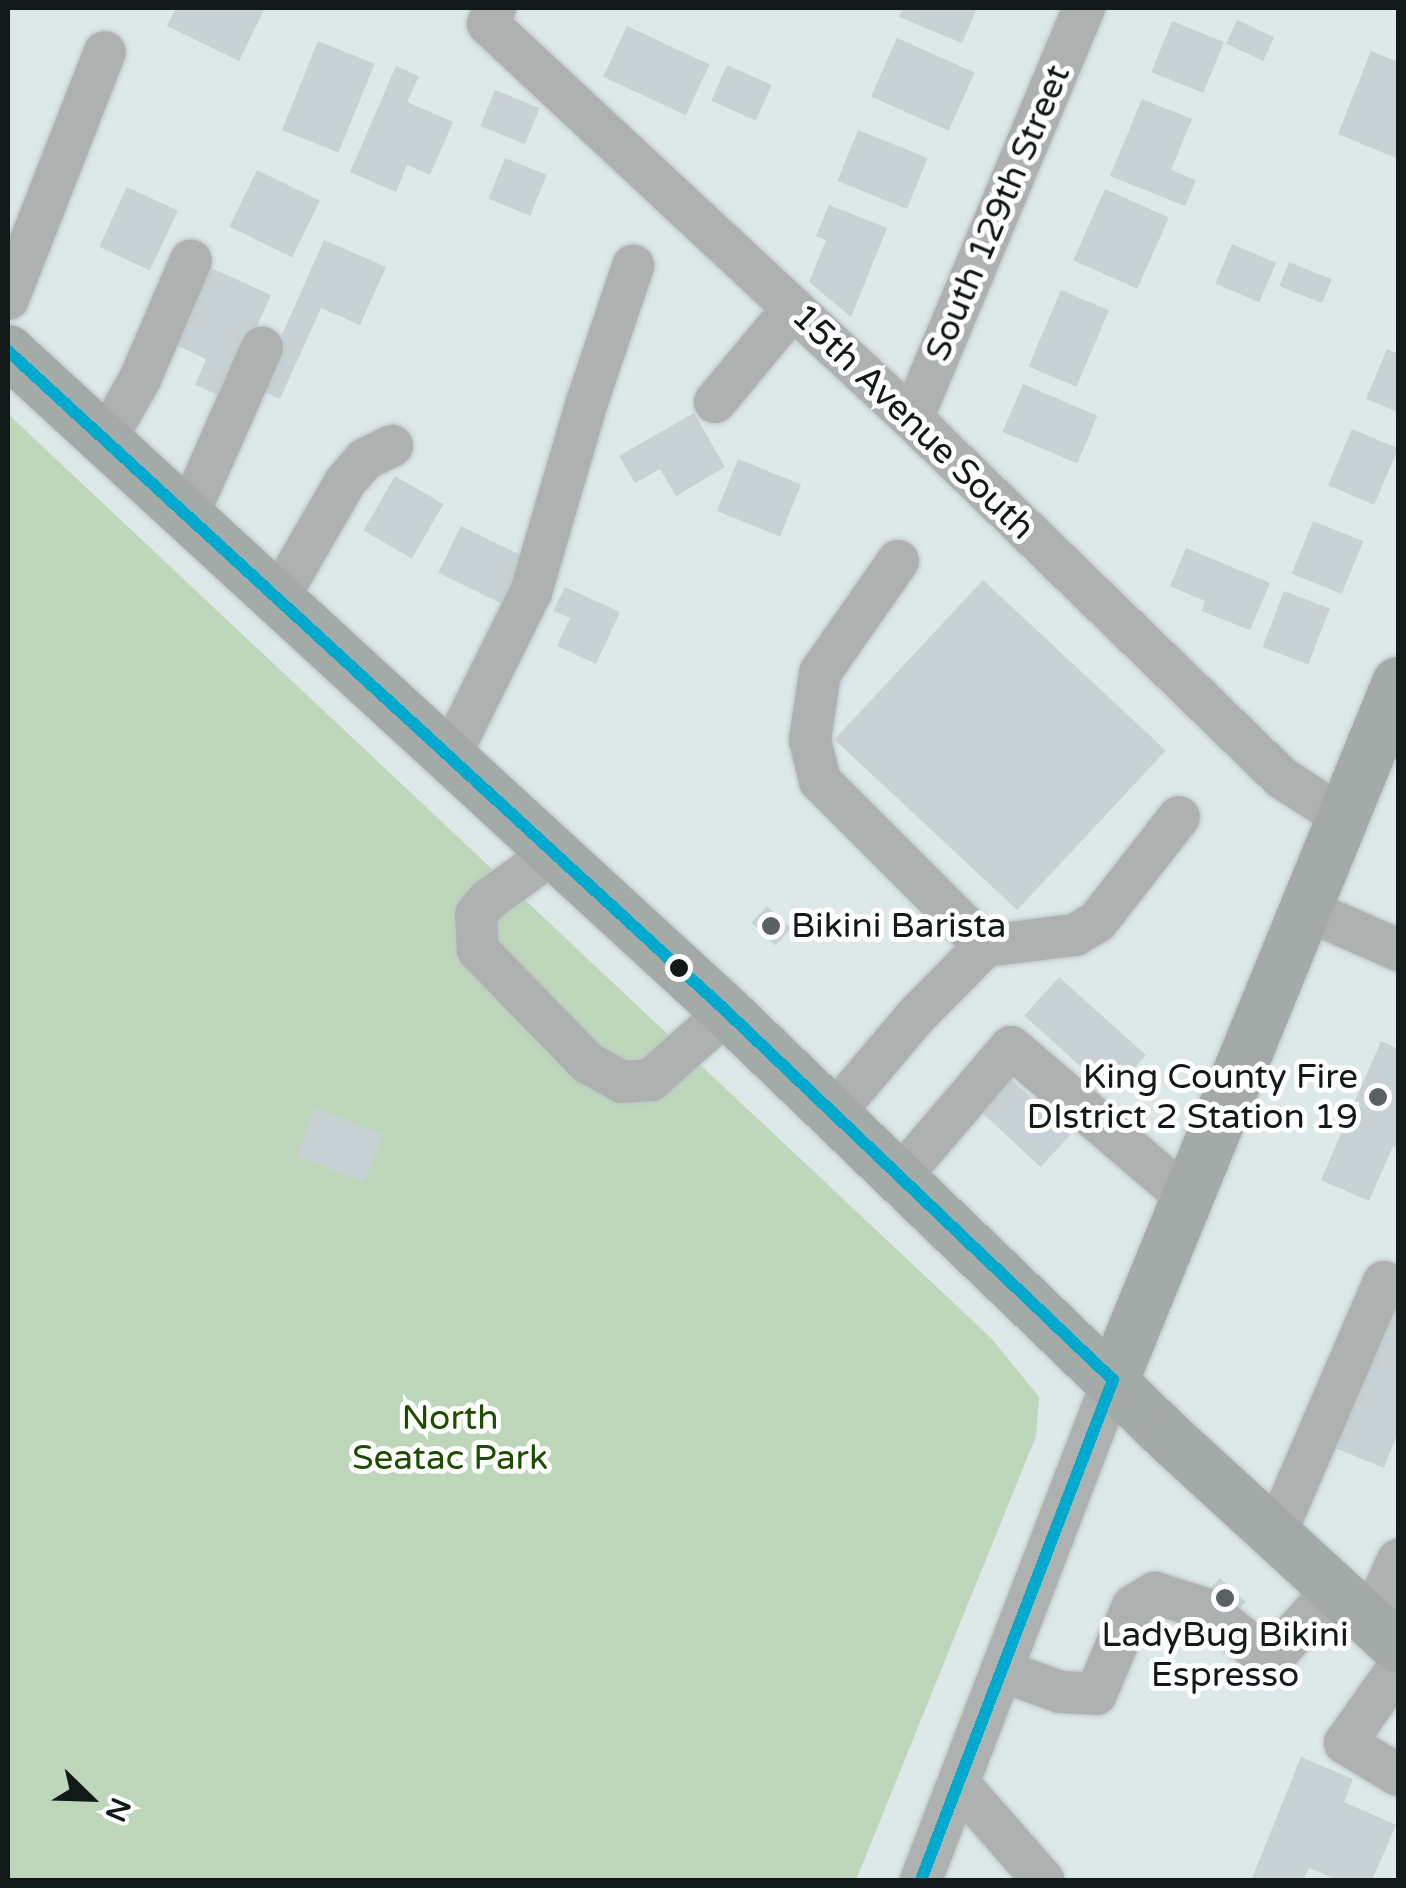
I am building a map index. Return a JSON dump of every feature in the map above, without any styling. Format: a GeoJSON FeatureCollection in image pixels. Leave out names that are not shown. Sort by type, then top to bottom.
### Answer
{"type":"FeatureCollection","features":[{"type":"Feature","properties":{"kind":"main road"},"geometry":{"type":"LineString","coordinates":[[8,351],[726,1012],[1368,1619]]}},
{"type":"Feature","properties":{"kind":"main road"},"geometry":{"type":"LineString","coordinates":[[1114,1380],[1398,683]]}},
{"type":"Feature","properties":{"kind":"street","name":"South 129th Street"},"geometry":{"type":"LineString","coordinates":[[912,419],[1084,8]]}},
{"type":"Feature","properties":{"kind":"street","name":"15th Avenue South"},"geometry":{"type":"LineString","coordinates":[[491,16],[1282,778],[1341,816]]}},
{"type":"Feature","properties":{"kind":"street"},"geometry":{"type":"LineString","coordinates":[[8,298],[105,52]]}},
{"type":"Feature","properties":{"kind":"street"},"geometry":{"type":"LineString","coordinates":[[105,442],[140,378],[191,260]]}},
{"type":"Feature","properties":{"kind":"street"},"geometry":{"type":"LineString","coordinates":[[449,757],[531,592],[633,266]]}},
{"type":"Feature","properties":{"kind":"street"},"geometry":{"type":"LineString","coordinates":[[715,402],[793,308]]}},
{"type":"Feature","properties":{"kind":"street"},"geometry":{"type":"LineString","coordinates":[[187,517],[262,348]]}},
{"type":"Feature","properties":{"kind":"street"},"geometry":{"type":"LineString","coordinates":[[277,600],[345,482],[365,459],[392,446]]}},
{"type":"Feature","properties":{"kind":"street"},"geometry":{"type":"LineString","coordinates":[[898,562],[820,672],[810,740],[820,781],[986,946]]}},
{"type":"Feature","properties":{"kind":"street"},"geometry":{"type":"LineString","coordinates":[[834,1113],[916,1016],[986,946],[1075,934],[1097,922],[1179,817]]}},
{"type":"Feature","properties":{"kind":"street"},"geometry":{"type":"LineString","coordinates":[[553,853],[488,900],[476,916],[478,950],[588,1063],[622,1082],[651,1080],[726,1012]]}},
{"type":"Feature","properties":{"kind":"street"},"geometry":{"type":"LineString","coordinates":[[1307,910],[1398,950]]}},
{"type":"Feature","properties":{"kind":"street"},"geometry":{"type":"LineString","coordinates":[[900,1176],[1011,1046],[1186,1197]]}},
{"type":"Feature","properties":{"kind":"street"},"geometry":{"type":"LineString","coordinates":[[1276,1535],[1384,1282],[1398,1288]]}},
{"type":"Feature","properties":{"kind":"street"},"geometry":{"type":"LineString","coordinates":[[921,1880],[1114,1380]]}},
{"type":"Feature","properties":{"kind":"street"},"geometry":{"type":"LineString","coordinates":[[1002,1671],[1060,1692],[1096,1694],[1133,1606],[1155,1593],[1208,1610],[1270,1661],[1368,1619],[1398,1560]]}},
{"type":"Feature","properties":{"kind":"street"},"geometry":{"type":"LineString","coordinates":[[1398,1668],[1345,1743],[1398,1775]]}},
{"type":"Feature","properties":{"kind":"street"},"geometry":{"type":"LineString","coordinates":[[958,1784],[1044,1880]]}},
{"type":"Feature","properties":{"kind":"green space","name":"North Seatac Park"},"geometry":{"type":"Polygon","coordinates":[[[8,414],[992,1339],[1039,1397],[1036,1436],[856,1880],[8,1880],[8,414]]]}},
{"type":"Feature","properties":{"kind":"building"},"geometry":{"type":"Polygon","coordinates":[[[176,8],[264,10],[239,61],[167,26],[176,8]]]}},
{"type":"Feature","properties":{"kind":"building"},"geometry":{"type":"Polygon","coordinates":[[[903,8],[977,8],[962,43],[899,17],[903,8]]]}},
{"type":"Feature","properties":{"kind":"building"},"geometry":{"type":"Polygon","coordinates":[[[1237,20],[1274,37],[1263,61],[1226,44],[1237,20]]]}},
{"type":"Feature","properties":{"kind":"building"},"geometry":{"type":"Polygon","coordinates":[[[1172,21],[1224,42],[1203,93],[1151,72],[1172,21]]]}},
{"type":"Feature","properties":{"kind":"building"},"geometry":{"type":"Polygon","coordinates":[[[627,26],[709,64],[686,115],[603,77],[627,26]]]}},
{"type":"Feature","properties":{"kind":"building"},"geometry":{"type":"Polygon","coordinates":[[[897,38],[975,73],[949,131],[871,96],[897,38]]]}},
{"type":"Feature","properties":{"kind":"building"},"geometry":{"type":"Polygon","coordinates":[[[318,41],[375,64],[339,153],[282,130],[318,41]]]}},
{"type":"Feature","properties":{"kind":"building"},"geometry":{"type":"Polygon","coordinates":[[[1371,51],[1398,62],[1398,159],[1338,134],[1371,51]]]}},
{"type":"Feature","properties":{"kind":"building"},"geometry":{"type":"Polygon","coordinates":[[[727,65],[772,85],[756,121],[711,101],[727,65]]]}},
{"type":"Feature","properties":{"kind":"building"},"geometry":{"type":"Polygon","coordinates":[[[396,66],[419,76],[407,102],[453,122],[430,175],[407,165],[396,192],[350,172],[396,66]]]}},
{"type":"Feature","properties":{"kind":"building"},"geometry":{"type":"Polygon","coordinates":[[[495,90],[540,108],[525,144],[480,126],[495,90]]]}},
{"type":"Feature","properties":{"kind":"building"},"geometry":{"type":"Polygon","coordinates":[[[1142,99],[1192,119],[1171,170],[1196,180],[1185,206],[1110,176],[1142,99]]]}},
{"type":"Feature","properties":{"kind":"building"},"geometry":{"type":"Polygon","coordinates":[[[858,130],[928,158],[907,209],[837,181],[858,130]]]}},
{"type":"Feature","properties":{"kind":"building"},"geometry":{"type":"Polygon","coordinates":[[[505,158],[547,175],[530,216],[489,199],[505,158]]]}},
{"type":"Feature","properties":{"kind":"building"},"geometry":{"type":"Polygon","coordinates":[[[257,170],[320,201],[292,257],[229,227],[257,170]]]}},
{"type":"Feature","properties":{"kind":"building"},"geometry":{"type":"Polygon","coordinates":[[[127,187],[178,211],[150,270],[99,247],[127,187]]]}},
{"type":"Feature","properties":{"kind":"building"},"geometry":{"type":"Polygon","coordinates":[[[1105,189],[1169,217],[1137,289],[1073,260],[1105,189]]]}},
{"type":"Feature","properties":{"kind":"building"},"geometry":{"type":"Polygon","coordinates":[[[829,205],[887,228],[851,317],[809,282],[826,240],[816,236],[829,205]]]}},
{"type":"Feature","properties":{"kind":"building"},"geometry":{"type":"Polygon","coordinates":[[[324,240],[386,267],[360,325],[321,308],[280,399],[258,389],[324,240]]]}},
{"type":"Feature","properties":{"kind":"building"},"geometry":{"type":"Polygon","coordinates":[[[1232,244],[1276,263],[1259,302],[1215,284],[1232,244]]]}},
{"type":"Feature","properties":{"kind":"building"},"geometry":{"type":"Polygon","coordinates":[[[1289,262],[1332,279],[1322,303],[1279,286],[1289,262]]]}},
{"type":"Feature","properties":{"kind":"building"},"geometry":{"type":"Polygon","coordinates":[[[209,267],[271,295],[225,398],[195,385],[206,359],[176,345],[209,267]]]}},
{"type":"Feature","properties":{"kind":"building"},"geometry":{"type":"Polygon","coordinates":[[[1061,290],[1109,310],[1076,387],[1029,366],[1061,290]]]}},
{"type":"Feature","properties":{"kind":"building"},"geometry":{"type":"Polygon","coordinates":[[[1387,349],[1398,354],[1398,412],[1366,399],[1387,349]]]}},
{"type":"Feature","properties":{"kind":"building"},"geometry":{"type":"Polygon","coordinates":[[[1023,384],[1098,416],[1077,464],[1003,432],[1023,384]]]}},
{"type":"Feature","properties":{"kind":"building"},"geometry":{"type":"Polygon","coordinates":[[[694,413],[725,467],[676,496],[660,469],[635,483],[619,456],[694,413]]]}},
{"type":"Feature","properties":{"kind":"building"},"geometry":{"type":"Polygon","coordinates":[[[1352,429],[1398,449],[1374,505],[1328,485],[1352,429]]]}},
{"type":"Feature","properties":{"kind":"building"},"geometry":{"type":"Polygon","coordinates":[[[738,459],[801,484],[780,536],[717,511],[738,459]]]}},
{"type":"Feature","properties":{"kind":"building"},"geometry":{"type":"Polygon","coordinates":[[[395,476],[443,504],[412,559],[364,531],[395,476]]]}},
{"type":"Feature","properties":{"kind":"building"},"geometry":{"type":"Polygon","coordinates":[[[1313,521],[1363,541],[1342,594],[1292,574],[1313,521]]]}},
{"type":"Feature","properties":{"kind":"building"},"geometry":{"type":"Polygon","coordinates":[[[461,526],[526,558],[503,604],[438,573],[461,526]]]}},
{"type":"Feature","properties":{"kind":"building"},"geometry":{"type":"Polygon","coordinates":[[[1186,548],[1270,583],[1250,630],[1201,611],[1205,601],[1170,586],[1186,548]]]}},
{"type":"Feature","properties":{"kind":"building"},"geometry":{"type":"Polygon","coordinates":[[[983,580],[1166,750],[1017,910],[834,739],[983,580]]]}},
{"type":"Feature","properties":{"kind":"building"},"geometry":{"type":"Polygon","coordinates":[[[565,587],[620,612],[596,664],[557,646],[570,618],[553,611],[565,587]]]}},
{"type":"Feature","properties":{"kind":"building"},"geometry":{"type":"Polygon","coordinates":[[[1284,591],[1330,609],[1308,665],[1262,647],[1284,591]]]}},
{"type":"Feature","properties":{"kind":"building","name":"Bikini Barista"},"geometry":{"type":"Polygon","coordinates":[[[767,906],[791,929],[775,945],[751,923],[767,906]]]}},
{"type":"Feature","properties":{"kind":"building"},"geometry":{"type":"Polygon","coordinates":[[[1059,977],[1146,1055],[1111,1094],[1024,1016],[1059,977]]]}},
{"type":"Feature","properties":{"kind":"building","name":"King County Fire DIstrict 2 Station 19"},"geometry":{"type":"Polygon","coordinates":[[[1381,1041],[1398,1049],[1398,1148],[1393,1146],[1369,1201],[1321,1180],[1381,1041]]]}},
{"type":"Feature","properties":{"kind":"building"},"geometry":{"type":"Polygon","coordinates":[[[1001,1070],[1070,1135],[1040,1167],[971,1102],[1001,1070]]]}},
{"type":"Feature","properties":{"kind":"building"},"geometry":{"type":"Polygon","coordinates":[[[315,1108],[383,1134],[365,1183],[296,1157],[315,1108]]]}},
{"type":"Feature","properties":{"kind":"building"},"geometry":{"type":"Polygon","coordinates":[[[1386,1305],[1398,1310],[1398,1432],[1384,1468],[1328,1445],[1386,1305]]]}},
{"type":"Feature","properties":{"kind":"building","name":"LadyBug Bikini Espresso"},"geometry":{"type":"Polygon","coordinates":[[[1220,1578],[1246,1602],[1230,1619],[1204,1595],[1220,1578]]]}},
{"type":"Feature","properties":{"kind":"building"},"geometry":{"type":"Polygon","coordinates":[[[1301,1757],[1353,1779],[1344,1802],[1396,1825],[1372,1880],[1338,1880],[1309,1868],[1303,1880],[1252,1878],[1301,1757]]]}},
{"type":"Feature","properties":{"kind":"transit line"},"geometry":{"type":"LineString","coordinates":[[8,351],[727,1012],[1113,1380]]}},
{"type":"Feature","properties":{"kind":"transit line"},"geometry":{"type":"LineString","coordinates":[[921,1880],[1113,1380]]}},
{"type":"Feature","properties":{"kind":"place","name":"Bikini Barista"},"geometry":{"type":"Point","coordinates":[771,926]}},
{"type":"Feature","properties":{"kind":"place","name":"King County Fire DIstrict 2 Station 19"},"geometry":{"type":"Point","coordinates":[1378,1097]}},
{"type":"Feature","properties":{"kind":"place","name":"LadyBug Bikini Espresso"},"geometry":{"type":"Point","coordinates":[1225,1598]}}]}
